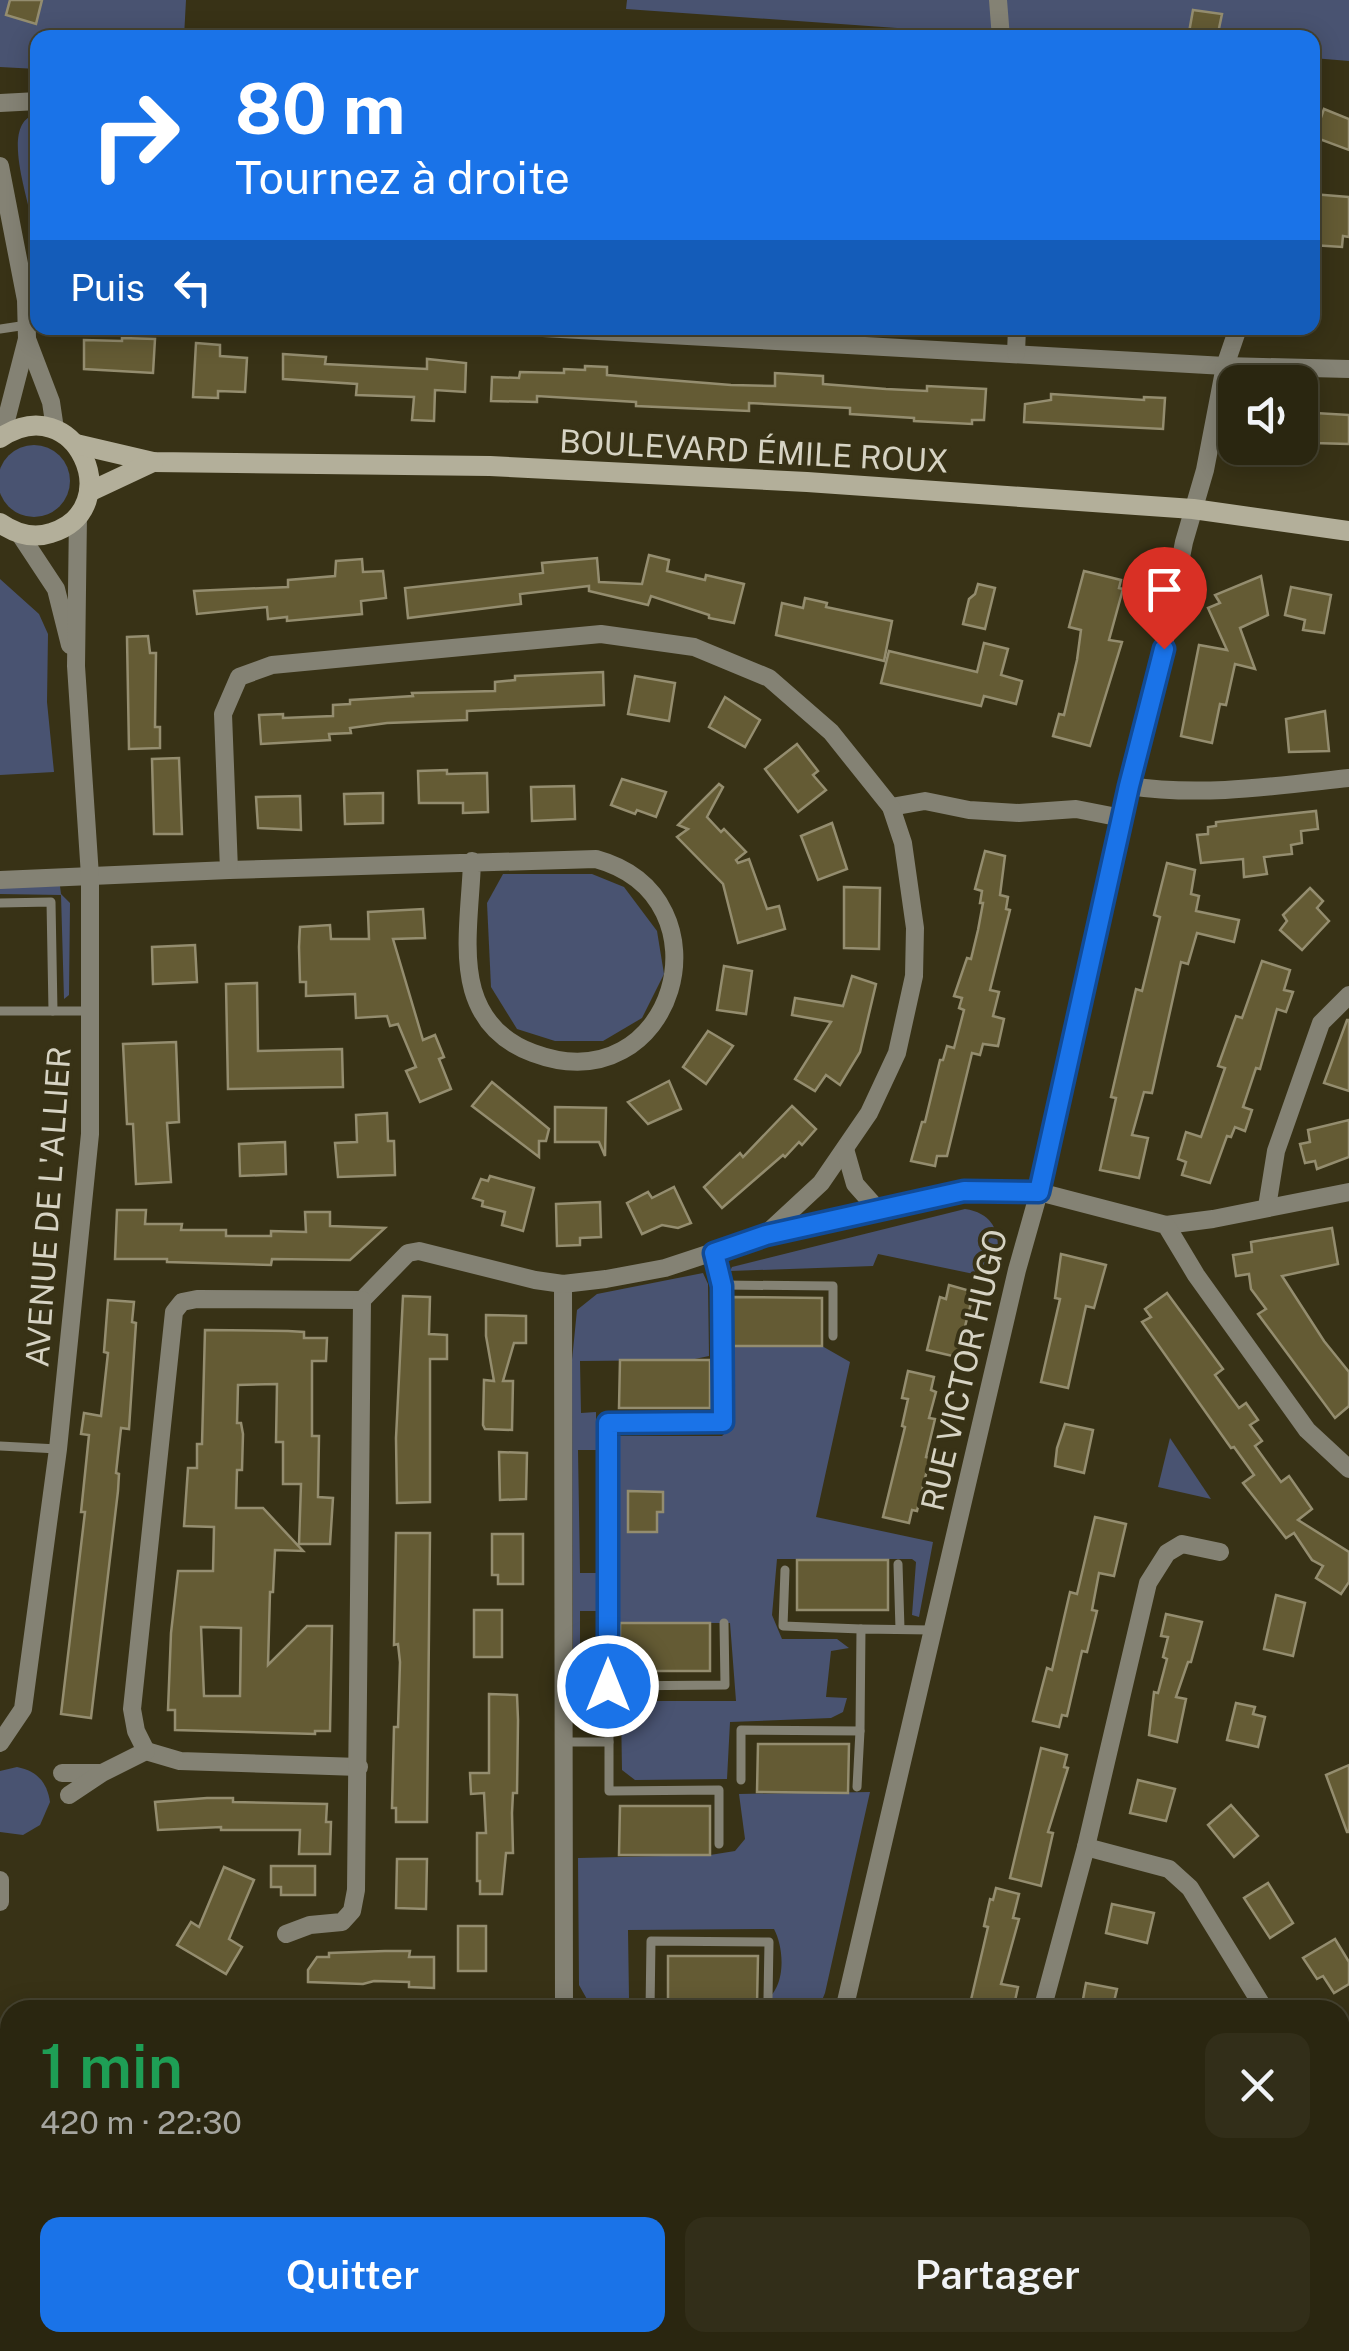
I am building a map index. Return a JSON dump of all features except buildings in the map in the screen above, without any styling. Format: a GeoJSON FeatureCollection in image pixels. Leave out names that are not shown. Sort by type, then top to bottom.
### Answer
{"type":"FeatureCollection","features":[{"type":"Feature","properties":{"kind":"main road"},"geometry":{"type":"LineString","coordinates":[[1,437],[22,427],[55,429],[76,444],[88,466],[89,492],[78,515],[57,531],[32,536],[9,528]]}},
{"type":"Feature","properties":{"kind":"main road","name":"BOULEVARD ÉMILE ROUX"},"geometry":{"type":"LineString","coordinates":[[76,444],[153,462],[490,466],[807,482],[1193,508],[1349,531]]}},
{"type":"Feature","properties":{"kind":"main road","name":"BOULEVARD ÉMILE ROUX"},"geometry":{"type":"LineString","coordinates":[[89,492],[153,462]]}},
{"type":"Feature","properties":{"kind":"street"},"geometry":{"type":"LineString","coordinates":[[998,0],[1000,30]]}},
{"type":"Feature","properties":{"kind":"street"},"geometry":{"type":"LineString","coordinates":[[0,104],[30,102]]}},
{"type":"Feature","properties":{"kind":"street"},"geometry":{"type":"LineString","coordinates":[[0,166],[30,293]]}},
{"type":"Feature","properties":{"kind":"street"},"geometry":{"type":"LineString","coordinates":[[1,437],[30,313]]}},
{"type":"Feature","properties":{"kind":"street"},"geometry":{"type":"LineString","coordinates":[[27,332],[51,402],[55,429]]}},
{"type":"Feature","properties":{"kind":"street"},"geometry":{"type":"LineString","coordinates":[[683,335],[1218,366]]}},
{"type":"Feature","properties":{"kind":"street"},"geometry":{"type":"LineString","coordinates":[[1016,353],[1017,335]]}},
{"type":"Feature","properties":{"kind":"street","name":"RUE VICTOR HUGO"},"geometry":{"type":"LineString","coordinates":[[1225,365],[1236,335]]}},
{"type":"Feature","properties":{"kind":"street"},"geometry":{"type":"LineString","coordinates":[[1318,368],[1349,369]]}},
{"type":"Feature","properties":{"kind":"street","name":"RUE VICTOR HUGO"},"geometry":{"type":"LineString","coordinates":[[846,2000],[1017,1270],[1039,1192],[1218,404]]}},
{"type":"Feature","properties":{"kind":"street","name":"AVENUE DE L'ALLIER"},"geometry":{"type":"LineString","coordinates":[[0,1743],[24,1709],[58,1448],[90,1134],[90,876],[76,666],[78,515]]}},
{"type":"Feature","properties":{"kind":"street","name":"AVENUE DE L'ALLIER"},"geometry":{"type":"LineString","coordinates":[[9,528],[56,589],[76,666]]}},
{"type":"Feature","properties":{"kind":"street"},"geometry":{"type":"LineString","coordinates":[[229,870],[223,714],[239,677],[272,665],[601,634],[694,647],[769,678],[831,732],[890,807],[904,843],[915,928],[914,976],[896,1053],[868,1113],[821,1183],[766,1235]]}},
{"type":"Feature","properties":{"kind":"street"},"geometry":{"type":"LineString","coordinates":[[1129,786],[1179,793],[1349,778]]}},
{"type":"Feature","properties":{"kind":"street"},"geometry":{"type":"LineString","coordinates":[[890,807],[925,801],[968,810],[1019,813],[1076,809],[1122,818]]}},
{"type":"Feature","properties":{"kind":"street"},"geometry":{"type":"LineString","coordinates":[[0,880],[472,861],[596,859],[632,874],[649,891],[674,940],[674,978],[662,1014],[636,1043],[603,1058],[564,1061],[527,1051],[496,1031],[478,1003],[469,966],[472,861]]}},
{"type":"Feature","properties":{"kind":"street"},"geometry":{"type":"LineString","coordinates":[[1267,1206],[1276,1151],[1321,1023],[1349,996]]}},
{"type":"Feature","properties":{"kind":"street"},"geometry":{"type":"LineString","coordinates":[[846,1150],[855,1184],[879,1211]]}},
{"type":"Feature","properties":{"kind":"street"},"geometry":{"type":"LineString","coordinates":[[286,1934],[310,1924],[342,1922],[352,1910],[356,1890],[362,1300],[408,1253],[419,1251],[563,1284],[665,1268],[766,1235],[964,1191],[1039,1192],[1166,1224],[1212,1220],[1349,1192]]}},
{"type":"Feature","properties":{"kind":"street"},"geometry":{"type":"LineString","coordinates":[[1166,1224],[1196,1275],[1307,1430],[1349,1469]]}},
{"type":"Feature","properties":{"kind":"street"},"geometry":{"type":"LineString","coordinates":[[563,1284],[564,2000]]}},
{"type":"Feature","properties":{"kind":"street"},"geometry":{"type":"LineString","coordinates":[[359,1766],[180,1761],[146,1750],[136,1732],[132,1709],[174,1312],[182,1302],[197,1298],[362,1300]]}},
{"type":"Feature","properties":{"kind":"street"},"geometry":{"type":"LineString","coordinates":[[1045,2000],[1086,1846],[1148,1583],[1167,1553],[1182,1544],[1220,1552]]}},
{"type":"Feature","properties":{"kind":"street"},"geometry":{"type":"LineString","coordinates":[[69,1795],[146,1750]]}},
{"type":"Feature","properties":{"kind":"street"},"geometry":{"type":"LineString","coordinates":[[62,1772],[102,1773]]}},
{"type":"Feature","properties":{"kind":"street"},"geometry":{"type":"LineString","coordinates":[[1086,1846],[1152,1862],[1168,1869],[1190,1888],[1259,2000]]}},
{"type":"Feature","properties":{"kind":"street"},"geometry":{"type":"LineString","coordinates":[[0,1880],[0,1900]]}},
{"type":"Feature","properties":{"kind":"lane"},"geometry":{"type":"LineString","coordinates":[[0,329],[27,332]]}},
{"type":"Feature","properties":{"kind":"lane"},"geometry":{"type":"LineString","coordinates":[[0,904],[51,902],[53,1011]]}},
{"type":"Feature","properties":{"kind":"lane"},"geometry":{"type":"LineString","coordinates":[[0,1011],[91,1011]]}},
{"type":"Feature","properties":{"kind":"lane"},"geometry":{"type":"LineString","coordinates":[[714,1253],[722,1286],[723,1422],[608,1423],[608,1791],[719,1790],[719,1844]]}},
{"type":"Feature","properties":{"kind":"lane"},"geometry":{"type":"LineString","coordinates":[[722,1286],[833,1286],[833,1336]]}},
{"type":"Feature","properties":{"kind":"lane"},"geometry":{"type":"LineString","coordinates":[[0,1446],[58,1448]]}},
{"type":"Feature","properties":{"kind":"lane"},"geometry":{"type":"LineString","coordinates":[[898,1564],[900,1629]]}},
{"type":"Feature","properties":{"kind":"lane"},"geometry":{"type":"LineString","coordinates":[[785,1570],[783,1626],[934,1630]]}},
{"type":"Feature","properties":{"kind":"lane"},"geometry":{"type":"LineString","coordinates":[[608,1686],[725,1685],[724,1623]]}},
{"type":"Feature","properties":{"kind":"lane"},"geometry":{"type":"LineString","coordinates":[[857,1786],[861,1629]]}},
{"type":"Feature","properties":{"kind":"lane"},"geometry":{"type":"LineString","coordinates":[[741,1780],[741,1730],[860,1731]]}},
{"type":"Feature","properties":{"kind":"lane"},"geometry":{"type":"LineString","coordinates":[[563,1742],[608,1742]]}},
{"type":"Feature","properties":{"kind":"lane"},"geometry":{"type":"LineString","coordinates":[[650,2000],[651,1941],[769,1942],[768,1998]]}},
{"type":"Feature","properties":{"kind":"shaded area"},"geometry":{"type":"Polygon","coordinates":[[[0,0],[186,0],[184,30],[30,30],[30,69],[0,67],[0,0]]]}},
{"type":"Feature","properties":{"kind":"shaded area"},"geometry":{"type":"Polygon","coordinates":[[[627,0],[1349,0],[1349,61],[1320,59],[1320,30],[924,30],[626,9],[627,0]]]}},
{"type":"Feature","properties":{"kind":"shaded area"},"geometry":{"type":"Polygon","coordinates":[[[30,117],[30,214],[18,158],[20,129],[30,117]]]}},
{"type":"Feature","properties":{"kind":"shaded area"},"geometry":{"type":"Polygon","coordinates":[[[20,448],[48,448],[60,455],[67,467],[67,495],[60,507],[48,514],[20,514],[8,507],[1,495],[1,467],[8,455],[20,448]]]}},
{"type":"Feature","properties":{"kind":"shaded area"},"geometry":{"type":"Polygon","coordinates":[[[0,579],[39,614],[48,634],[47,702],[54,772],[0,775],[0,579]]]}},
{"type":"Feature","properties":{"kind":"shaded area"},"geometry":{"type":"Polygon","coordinates":[[[503,874],[592,874],[624,887],[657,931],[664,974],[642,1018],[603,1041],[555,1041],[517,1029],[491,987],[487,903],[503,874]]]}},
{"type":"Feature","properties":{"kind":"shaded area"},"geometry":{"type":"Polygon","coordinates":[[[60,886],[61,894],[70,903],[69,995],[64,999],[61,895],[0,894],[0,887],[60,886]]]}},
{"type":"Feature","properties":{"kind":"shaded area"},"geometry":{"type":"Polygon","coordinates":[[[965,1209],[987,1218],[997,1234],[993,1278],[878,1254],[873,1266],[730,1271],[732,1267],[965,1209]]]}},
{"type":"Feature","properties":{"kind":"shaded area"},"geometry":{"type":"Polygon","coordinates":[[[703,1273],[708,1284],[709,1356],[690,1360],[580,1361],[581,1413],[596,1412],[596,1450],[578,1450],[580,1573],[599,1573],[599,1611],[580,1611],[580,1670],[600,1670],[600,1713],[592,1727],[573,1723],[572,1360],[577,1310],[597,1294],[703,1273]]]}},
{"type":"Feature","properties":{"kind":"shaded area"},"geometry":{"type":"Polygon","coordinates":[[[732,1346],[822,1346],[850,1362],[816,1517],[933,1542],[919,1617],[912,1615],[916,1562],[912,1559],[777,1559],[772,1615],[782,1639],[837,1639],[849,1648],[831,1651],[826,1697],[847,1698],[843,1712],[831,1718],[730,1722],[727,1779],[635,1780],[622,1770],[621,1711],[631,1701],[736,1701],[730,1623],[620,1623],[616,1436],[722,1436],[734,1424],[732,1346]]]}},
{"type":"Feature","properties":{"kind":"shaded area"},"geometry":{"type":"Polygon","coordinates":[[[1170,1438],[1211,1499],[1158,1487],[1170,1438]]]}},
{"type":"Feature","properties":{"kind":"shaded area"},"geometry":{"type":"Polygon","coordinates":[[[17,1767],[40,1778],[50,1802],[40,1825],[23,1835],[0,1832],[0,1771],[17,1767]]]}},
{"type":"Feature","properties":{"kind":"shaded area"},"geometry":{"type":"Polygon","coordinates":[[[870,1792],[822,2000],[767,2000],[774,1993],[781,1972],[774,1929],[628,1930],[629,1998],[639,2000],[587,2000],[579,1985],[578,1858],[735,1851],[745,1839],[739,1794],[870,1792]]]}},
{"type":"Feature","properties":{"kind":"route"},"geometry":{"type":"LineString","coordinates":[[608,1686],[608,1423],[723,1422],[722,1286],[714,1253],[766,1235],[964,1191],[1039,1192],[1129,786],[1164,649]]}}]}
